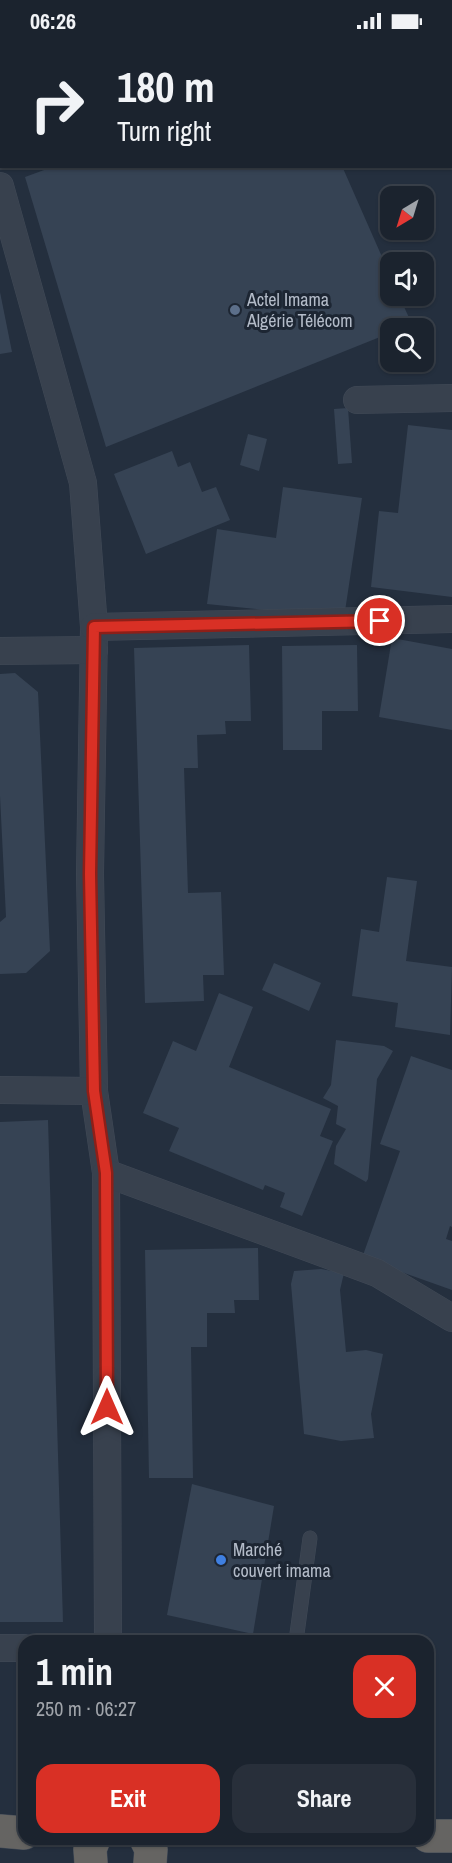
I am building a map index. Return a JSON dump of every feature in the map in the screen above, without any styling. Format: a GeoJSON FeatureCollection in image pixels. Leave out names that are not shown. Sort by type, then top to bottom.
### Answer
{"type":"FeatureCollection","features":[{"type":"Feature","properties":{"kind":"highway"},"geometry":{"type":"LineString","coordinates":[[0,1831],[18,1832]]}},
{"type":"Feature","properties":{"kind":"highway"},"geometry":{"type":"LineString","coordinates":[[434,1836],[452,1836]]}},
{"type":"Feature","properties":{"kind":"highway"},"geometry":{"type":"LineString","coordinates":[[91,1863],[92,1845]]}},
{"type":"Feature","properties":{"kind":"highway"},"geometry":{"type":"LineString","coordinates":[[149,1845],[150,1863]]}},
{"type":"Feature","properties":{"kind":"street"},"geometry":{"type":"LineString","coordinates":[[0,186],[83,483],[94,639],[90,874],[94,1091],[106,1173],[108,1635]]}},
{"type":"Feature","properties":{"kind":"street"},"geometry":{"type":"LineString","coordinates":[[357,400],[452,398]]}},
{"type":"Feature","properties":{"kind":"street"},"geometry":{"type":"LineString","coordinates":[[0,651],[94,639],[452,619]]}},
{"type":"Feature","properties":{"kind":"street"},"geometry":{"type":"LineString","coordinates":[[0,1090],[94,1091]]}},
{"type":"Feature","properties":{"kind":"street"},"geometry":{"type":"LineString","coordinates":[[106,1173],[377,1273],[452,1318]]}},
{"type":"Feature","properties":{"kind":"street"},"geometry":{"type":"LineString","coordinates":[[0,1648],[18,1648]]}},
{"type":"Feature","properties":{"kind":"lane"},"geometry":{"type":"LineString","coordinates":[[297,1635],[310,1538]]}},
{"type":"Feature","properties":{"kind":"building","name":"Actel Imama Algérie Télécom"},"geometry":{"type":"Polygon","coordinates":[[[50,168],[343,168],[380,252],[380,306],[404,306],[409,318],[380,318],[380,337],[106,447],[25,177],[50,168]]]}},
{"type":"Feature","properties":{"kind":"building"},"geometry":{"type":"Polygon","coordinates":[[[0,292],[12,352],[0,354],[0,292]]]}},
{"type":"Feature","properties":{"kind":"building"},"geometry":{"type":"Polygon","coordinates":[[[348,408],[352,463],[338,464],[334,409],[348,408]]]}},
{"type":"Feature","properties":{"kind":"building"},"geometry":{"type":"Polygon","coordinates":[[[408,425],[452,430],[452,597],[371,587],[379,511],[398,513],[408,425]]]}},
{"type":"Feature","properties":{"kind":"building"},"geometry":{"type":"Polygon","coordinates":[[[248,434],[267,439],[259,471],[240,465],[248,434]]]}},
{"type":"Feature","properties":{"kind":"building"},"geometry":{"type":"Polygon","coordinates":[[[172,451],[178,467],[190,462],[202,492],[216,487],[230,520],[146,554],[114,474],[172,451]]]}},
{"type":"Feature","properties":{"kind":"building"},"geometry":{"type":"Polygon","coordinates":[[[283,487],[362,498],[344,618],[207,604],[217,529],[276,538],[283,487]]]}},
{"type":"Feature","properties":{"kind":"building"},"geometry":{"type":"Polygon","coordinates":[[[392,638],[452,649],[452,730],[379,717],[392,638]]]}},
{"type":"Feature","properties":{"kind":"building"},"geometry":{"type":"Polygon","coordinates":[[[249,645],[251,721],[225,721],[226,734],[197,735],[198,768],[184,768],[188,893],[221,892],[224,975],[203,975],[204,1001],[145,1003],[134,648],[249,645]]]}},
{"type":"Feature","properties":{"kind":"building"},"geometry":{"type":"Polygon","coordinates":[[[357,645],[358,711],[322,711],[322,750],[283,750],[282,646],[357,645]]]}},
{"type":"Feature","properties":{"kind":"building"},"geometry":{"type":"Polygon","coordinates":[[[15,673],[38,692],[50,951],[26,973],[0,974],[0,922],[6,917],[0,796],[0,674],[15,673]]]}},
{"type":"Feature","properties":{"kind":"building"},"geometry":{"type":"Polygon","coordinates":[[[387,877],[417,881],[406,961],[452,967],[450,1035],[395,1027],[398,1003],[352,996],[361,929],[379,932],[387,877]]]}},
{"type":"Feature","properties":{"kind":"building"},"geometry":{"type":"Polygon","coordinates":[[[274,963],[321,983],[309,1011],[262,990],[274,963]]]}},
{"type":"Feature","properties":{"kind":"building"},"geometry":{"type":"Polygon","coordinates":[[[219,993],[253,1007],[229,1067],[331,1109],[320,1136],[333,1141],[302,1216],[280,1207],[285,1193],[265,1185],[263,1190],[169,1151],[179,1128],[143,1113],[173,1041],[196,1051],[219,993]]]}},
{"type":"Feature","properties":{"kind":"building"},"geometry":{"type":"Polygon","coordinates":[[[336,1040],[384,1046],[393,1051],[377,1079],[366,1182],[334,1164],[336,1146],[346,1129],[336,1124],[338,1106],[323,1098],[331,1085],[336,1040]]]}},
{"type":"Feature","properties":{"kind":"building"},"geometry":{"type":"Polygon","coordinates":[[[411,1056],[452,1070],[452,1227],[450,1226],[446,1239],[452,1241],[452,1290],[362,1258],[400,1151],[380,1144],[411,1056]]]}},
{"type":"Feature","properties":{"kind":"building"},"geometry":{"type":"Polygon","coordinates":[[[48,1120],[63,1622],[0,1622],[0,1122],[48,1120]]]}},
{"type":"Feature","properties":{"kind":"building"},"geometry":{"type":"Polygon","coordinates":[[[258,1248],[259,1300],[234,1300],[235,1313],[207,1313],[207,1347],[191,1347],[193,1478],[149,1478],[145,1250],[258,1248]]]}},
{"type":"Feature","properties":{"kind":"building"},"geometry":{"type":"Polygon","coordinates":[[[321,1269],[344,1273],[340,1290],[346,1352],[366,1350],[383,1354],[371,1414],[374,1438],[341,1441],[304,1434],[291,1284],[294,1271],[321,1269]]]}},
{"type":"Feature","properties":{"kind":"building","name":"Marché couvert imama"},"geometry":{"type":"Polygon","coordinates":[[[192,1484],[274,1506],[253,1634],[167,1615],[192,1484]]]}},
{"type":"Feature","properties":{"kind":"place","name":"Actel Imama Algérie Télécom"},"geometry":{"type":"Point","coordinates":[235,310]}},
{"type":"Feature","properties":{"kind":"place","name":"Marché couvert imama"},"geometry":{"type":"Point","coordinates":[221,1560]}},
{"type":"Feature","properties":{"kind":"route"},"geometry":{"type":"LineString","coordinates":[[107,1407],[106,1173],[94,1091],[90,874],[94,627],[380,621]]}}]}
